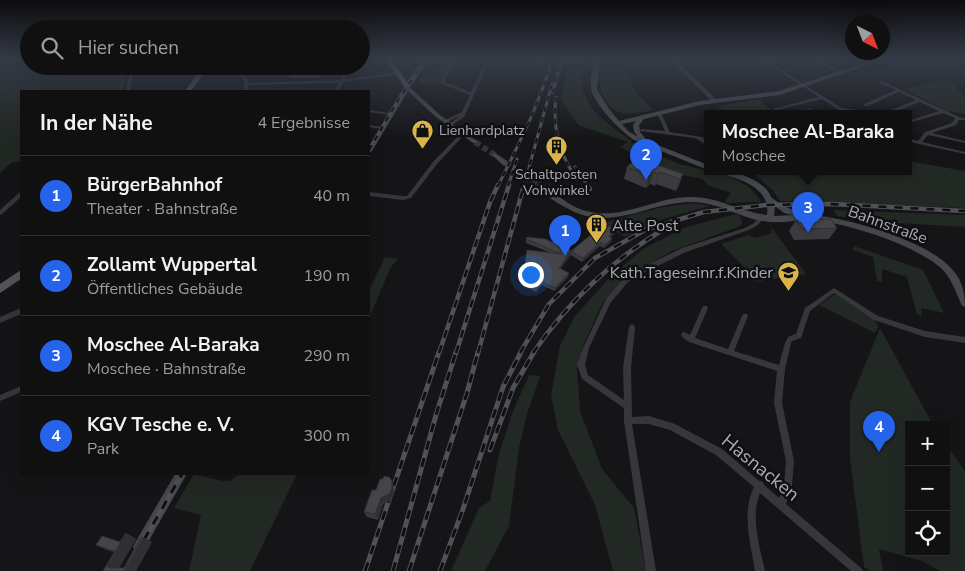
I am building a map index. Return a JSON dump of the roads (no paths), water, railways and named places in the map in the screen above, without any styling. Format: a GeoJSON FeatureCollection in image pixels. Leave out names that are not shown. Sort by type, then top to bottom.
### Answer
{"type":"FeatureCollection","features":[{"type":"Feature","properties":{"kind":"main road"},"geometry":{"type":"LineString","coordinates":[[594,86],[597,98],[626,132],[636,139],[704,166]]}},
{"type":"Feature","properties":{"kind":"main road"},"geometry":{"type":"LineString","coordinates":[[619,123],[714,101],[780,93],[804,86]]}},
{"type":"Feature","properties":{"kind":"main road"},"geometry":{"type":"LineString","coordinates":[[371,143],[407,87],[431,111],[475,142]]}},
{"type":"Feature","properties":{"kind":"main road"},"geometry":{"type":"LineString","coordinates":[[606,110],[620,116],[641,118]]}},
{"type":"Feature","properties":{"kind":"main road"},"geometry":{"type":"LineString","coordinates":[[641,118],[636,126],[637,132],[643,139]]}},
{"type":"Feature","properties":{"kind":"main road"},"geometry":{"type":"LineString","coordinates":[[619,123],[643,139],[672,153]]}},
{"type":"Feature","properties":{"kind":"main road"},"geometry":{"type":"LineString","coordinates":[[495,155],[505,163]]}},
{"type":"Feature","properties":{"kind":"main road"},"geometry":{"type":"LineString","coordinates":[[733,175],[749,180],[785,210],[808,217]]}},
{"type":"Feature","properties":{"kind":"main road","name":"Bahnstraße"},"geometry":{"type":"LineString","coordinates":[[547,192],[573,209],[597,217],[619,215],[687,198],[721,205],[761,218],[771,215],[833,220],[924,251],[944,266],[952,275],[965,303]]}},
{"type":"Feature","properties":{"kind":"main road"},"geometry":{"type":"LineString","coordinates":[[768,197],[771,215]]}},
{"type":"Feature","properties":{"kind":"main road"},"geometry":{"type":"LineString","coordinates":[[0,289],[20,275]]}},
{"type":"Feature","properties":{"kind":"main road"},"geometry":{"type":"LineString","coordinates":[[134,556],[180,475]]}},
{"type":"Feature","properties":{"kind":"street"},"geometry":{"type":"LineString","coordinates":[[449,86],[472,94]]}},
{"type":"Feature","properties":{"kind":"street"},"geometry":{"type":"LineString","coordinates":[[448,123],[460,120],[476,86]]}},
{"type":"Feature","properties":{"kind":"street"},"geometry":{"type":"LineString","coordinates":[[698,86],[714,101]]}},
{"type":"Feature","properties":{"kind":"street"},"geometry":{"type":"LineString","coordinates":[[804,86],[841,109],[860,110]]}},
{"type":"Feature","properties":{"kind":"street"},"geometry":{"type":"LineString","coordinates":[[887,86],[958,118],[965,119]]}},
{"type":"Feature","properties":{"kind":"street"},"geometry":{"type":"LineString","coordinates":[[866,105],[898,91]]}},
{"type":"Feature","properties":{"kind":"street"},"geometry":{"type":"LineString","coordinates":[[775,110],[821,98]]}},
{"type":"Feature","properties":{"kind":"street"},"geometry":{"type":"LineString","coordinates":[[896,110],[921,100]]}},
{"type":"Feature","properties":{"kind":"street"},"geometry":{"type":"LineString","coordinates":[[370,111],[390,114]]}},
{"type":"Feature","properties":{"kind":"street"},"geometry":{"type":"LineString","coordinates":[[912,121],[943,111]]}},
{"type":"Feature","properties":{"kind":"street"},"geometry":{"type":"LineString","coordinates":[[659,113],[662,117],[665,131],[668,133]]}},
{"type":"Feature","properties":{"kind":"street"},"geometry":{"type":"LineString","coordinates":[[919,144],[927,133],[954,124],[958,118]]}},
{"type":"Feature","properties":{"kind":"street"},"geometry":{"type":"LineString","coordinates":[[370,126],[382,128]]}},
{"type":"Feature","properties":{"kind":"street"},"geometry":{"type":"LineString","coordinates":[[642,130],[704,138]]}},
{"type":"Feature","properties":{"kind":"street"},"geometry":{"type":"LineString","coordinates":[[927,133],[965,142]]}},
{"type":"Feature","properties":{"kind":"street"},"geometry":{"type":"LineString","coordinates":[[370,194],[406,198],[450,146],[463,134]]}},
{"type":"Feature","properties":{"kind":"street"},"geometry":{"type":"LineString","coordinates":[[696,137],[704,142]]}},
{"type":"Feature","properties":{"kind":"street"},"geometry":{"type":"LineString","coordinates":[[912,141],[919,144],[965,153]]}},
{"type":"Feature","properties":{"kind":"street"},"geometry":{"type":"LineString","coordinates":[[0,213],[20,195]]}},
{"type":"Feature","properties":{"kind":"street"},"geometry":{"type":"LineString","coordinates":[[628,407],[585,377],[580,365],[608,301],[626,280],[635,274],[684,250],[747,229],[756,224],[761,218]]}},
{"type":"Feature","properties":{"kind":"street"},"geometry":{"type":"LineString","coordinates":[[782,503],[788,485],[790,461],[778,403],[781,369],[785,349],[790,339],[799,336],[807,310],[834,290],[876,318],[925,334],[965,340]]}},
{"type":"Feature","properties":{"kind":"street"},"geometry":{"type":"LineString","coordinates":[[691,340],[705,308]]}},
{"type":"Feature","properties":{"kind":"street"},"geometry":{"type":"LineString","coordinates":[[0,320],[20,312]]}},
{"type":"Feature","properties":{"kind":"street"},"geometry":{"type":"LineString","coordinates":[[730,352],[745,316]]}},
{"type":"Feature","properties":{"kind":"street"},"geometry":{"type":"LineString","coordinates":[[632,327],[628,353],[628,421],[651,571]]}},
{"type":"Feature","properties":{"kind":"street"},"geometry":{"type":"LineString","coordinates":[[684,334],[691,340],[781,369]]}},
{"type":"Feature","properties":{"kind":"street"},"geometry":{"type":"LineString","coordinates":[[0,398],[20,389]]}},
{"type":"Feature","properties":{"kind":"street","name":"Hasnacken"},"geometry":{"type":"LineString","coordinates":[[628,421],[649,420],[692,436],[729,458],[858,571]]}},
{"type":"Feature","properties":{"kind":"street"},"geometry":{"type":"LineString","coordinates":[[760,485],[753,498],[753,519],[760,571]]}},
{"type":"Feature","properties":{"kind":"tunnel"},"geometry":{"type":"LineString","coordinates":[[475,142],[495,155]]}},
{"type":"Feature","properties":{"kind":"tunnel"},"geometry":{"type":"LineString","coordinates":[[505,163],[518,172]]}},
{"type":"Feature","properties":{"kind":"tunnel"},"geometry":{"type":"LineString","coordinates":[[524,176],[539,186]]}},
{"type":"Feature","properties":{"kind":"tunnel"},"geometry":{"type":"LineString","coordinates":[[537,185],[547,192]]}},
{"type":"Feature","properties":{"kind":"railway"},"geometry":{"type":"LineString","coordinates":[[370,148],[408,86]]}},
{"type":"Feature","properties":{"kind":"railway"},"geometry":{"type":"LineString","coordinates":[[498,186],[521,140],[543,86]]}},
{"type":"Feature","properties":{"kind":"railway"},"geometry":{"type":"LineString","coordinates":[[524,186],[552,86]]}},
{"type":"Feature","properties":{"kind":"railway"},"geometry":{"type":"LineString","coordinates":[[553,93],[555,86]]}},
{"type":"Feature","properties":{"kind":"railway"},"geometry":{"type":"LineString","coordinates":[[556,97],[555,119],[558,139],[569,168],[575,177]]}},
{"type":"Feature","properties":{"kind":"railway"},"geometry":{"type":"LineString","coordinates":[[508,186],[517,159]]}},
{"type":"Feature","properties":{"kind":"railway"},"geometry":{"type":"LineString","coordinates":[[575,167],[588,186]]}},
{"type":"Feature","properties":{"kind":"railway"},"geometry":{"type":"LineString","coordinates":[[439,353],[490,202],[498,185]]}},
{"type":"Feature","properties":{"kind":"railway"},"geometry":{"type":"LineString","coordinates":[[456,353],[509,185]]}},
{"type":"Feature","properties":{"kind":"railway"},"geometry":{"type":"LineString","coordinates":[[478,353],[524,185]]}},
{"type":"Feature","properties":{"kind":"railway"},"geometry":{"type":"LineString","coordinates":[[587,185],[590,189]]}},
{"type":"Feature","properties":{"kind":"railway"},"geometry":{"type":"LineString","coordinates":[[520,353],[549,304],[595,258],[647,229],[704,212],[766,205],[831,204],[965,211]]}},
{"type":"Feature","properties":{"kind":"railway"},"geometry":{"type":"LineString","coordinates":[[533,353],[576,299],[593,283],[628,253],[666,228]]}},
{"type":"Feature","properties":{"kind":"railway"},"geometry":{"type":"LineString","coordinates":[[365,571],[439,352]]}},
{"type":"Feature","properties":{"kind":"railway"},"geometry":{"type":"LineString","coordinates":[[393,571],[436,415],[456,352]]}},
{"type":"Feature","properties":{"kind":"railway"},"geometry":{"type":"LineString","coordinates":[[409,571],[467,393],[478,352]]}},
{"type":"Feature","properties":{"kind":"railway"},"geometry":{"type":"LineString","coordinates":[[440,571],[463,509],[503,387],[521,352]]}},
{"type":"Feature","properties":{"kind":"railway"},"geometry":{"type":"LineString","coordinates":[[490,450],[513,388],[534,352]]}},
{"type":"Feature","properties":{"kind":"railway"},"geometry":{"type":"LineString","coordinates":[[126,571],[181,475]]}},
{"type":"Feature","properties":{"kind":"place","name":"Lienhardplatz"},"geometry":{"type":"Point","coordinates":[423,149]}},
{"type":"Feature","properties":{"kind":"place","name":"Schaltposten Vohwinkel"},"geometry":{"type":"Point","coordinates":[556,165]}},
{"type":"Feature","properties":{"kind":"place","name":"Zollamt Wuppertal"},"geometry":{"type":"Point","coordinates":[646,180]}},
{"type":"Feature","properties":{"kind":"place","name":"Moschee Al-Baraka"},"geometry":{"type":"Point","coordinates":[808,233]}},
{"type":"Feature","properties":{"kind":"place","name":"Alte Post"},"geometry":{"type":"Point","coordinates":[596,244]}},
{"type":"Feature","properties":{"kind":"place","name":"BürgerBahnhof"},"geometry":{"type":"Point","coordinates":[565,256]}},
{"type":"Feature","properties":{"kind":"place","name":"Kath.Tageseinr.f.Kinder"},"geometry":{"type":"Point","coordinates":[789,291]}},
{"type":"Feature","properties":{"kind":"place","name":"KGV Tesche e. V."},"geometry":{"type":"Point","coordinates":[879,452]}}]}
